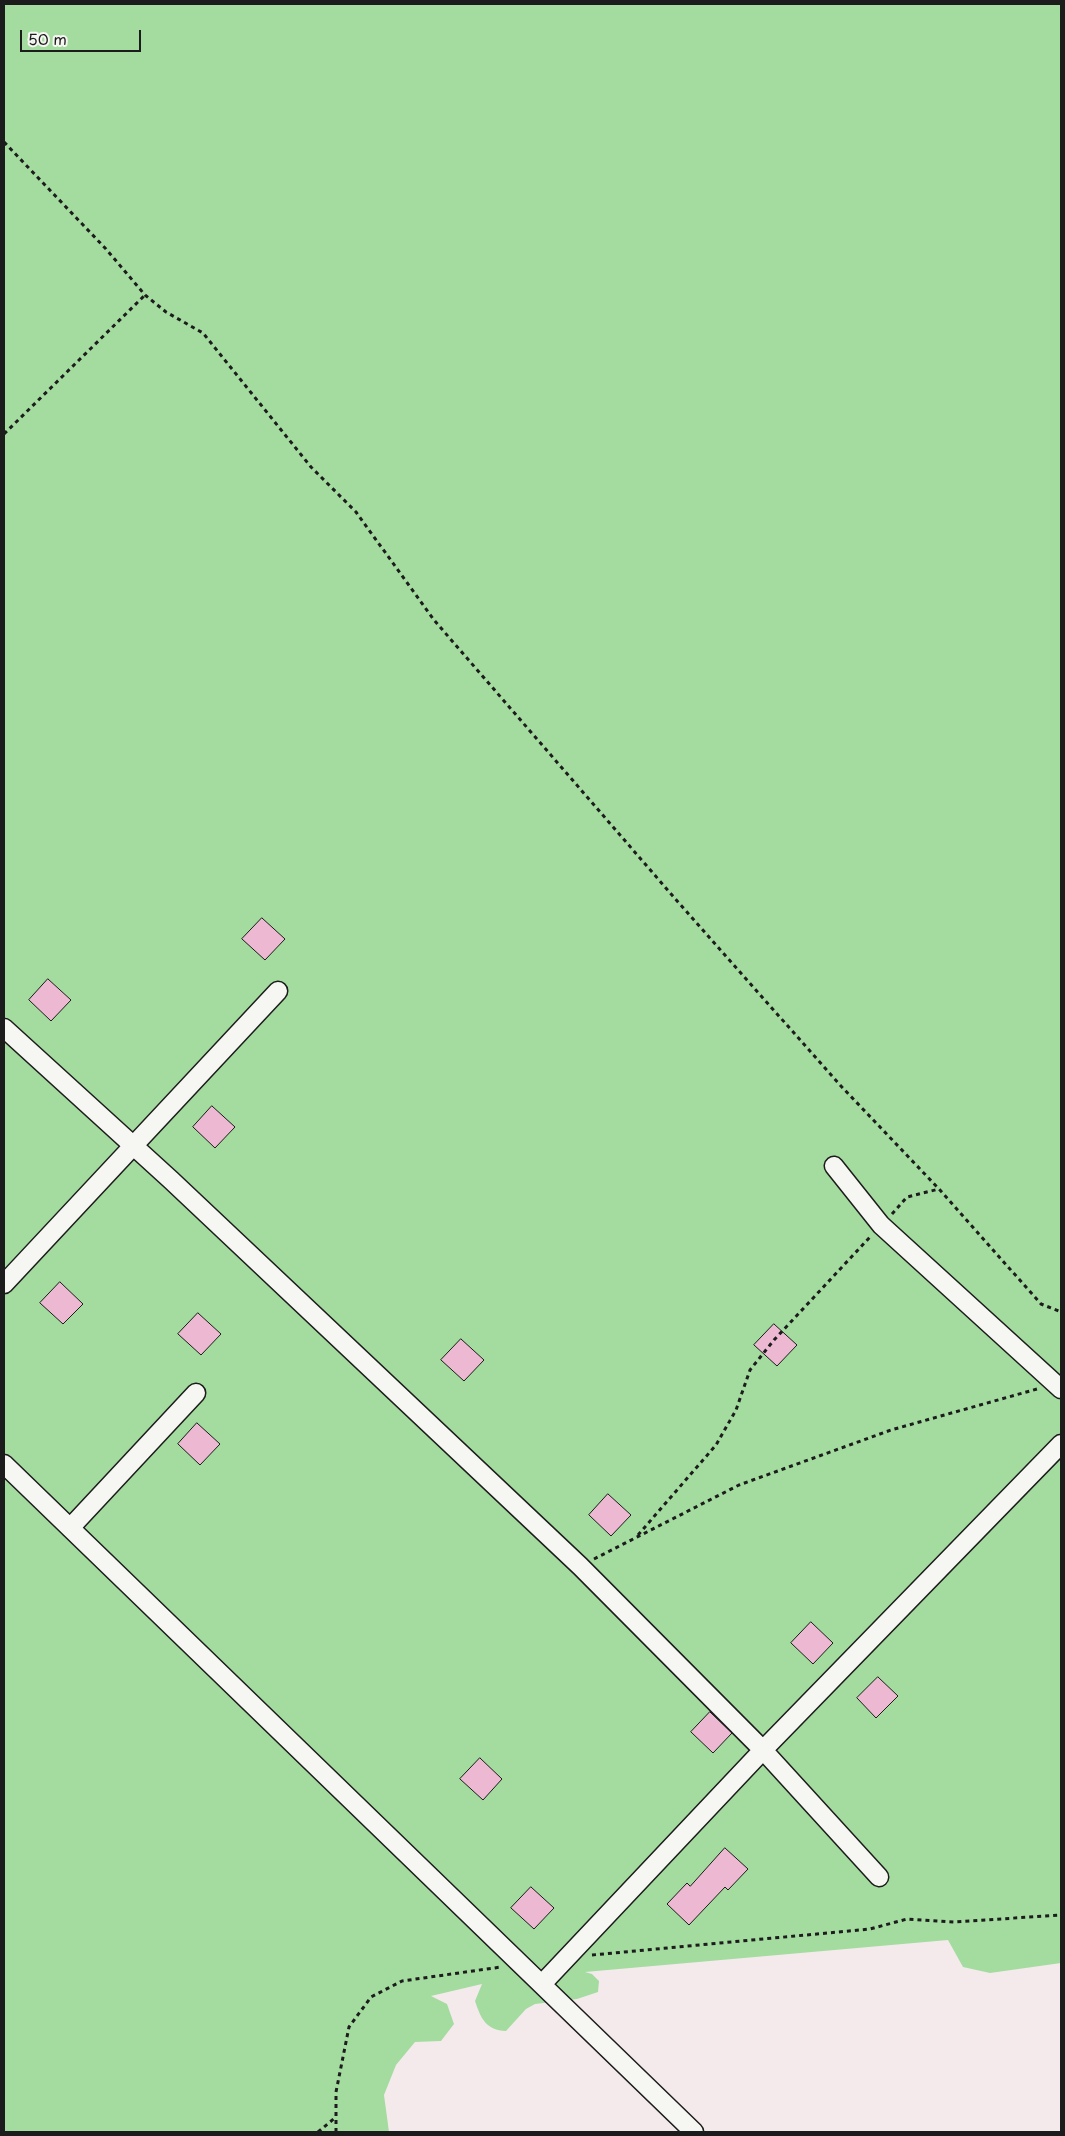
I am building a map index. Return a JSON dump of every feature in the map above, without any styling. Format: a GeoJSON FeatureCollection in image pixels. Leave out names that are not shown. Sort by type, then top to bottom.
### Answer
{"type":"FeatureCollection","features":[{"type":"Feature","properties":{"kind":"lane"},"geometry":{"type":"LineString","coordinates":[[4,1284],[278,991]]}},
{"type":"Feature","properties":{"kind":"lane"},"geometry":{"type":"LineString","coordinates":[[4,1028],[133,1146],[580,1566],[763,1750],[879,1877]]}},
{"type":"Feature","properties":{"kind":"lane"},"geometry":{"type":"LineString","coordinates":[[834,1166],[881,1225],[1058,1386]]}},
{"type":"Feature","properties":{"kind":"lane"},"geometry":{"type":"LineString","coordinates":[[70,1528],[196,1393]]}},
{"type":"Feature","properties":{"kind":"lane"},"geometry":{"type":"LineString","coordinates":[[542,1984],[763,1750],[1061,1444]]}},
{"type":"Feature","properties":{"kind":"lane"},"geometry":{"type":"LineString","coordinates":[[4,1464],[694,2132]]}},
{"type":"Feature","properties":{"kind":"path"},"geometry":{"type":"LineString","coordinates":[[4,142],[106,249],[145,295],[166,312],[203,333],[311,466],[356,512],[434,620],[678,902],[840,1085],[939,1189],[1041,1304],[1061,1312]]}},
{"type":"Feature","properties":{"kind":"path"},"geometry":{"type":"LineString","coordinates":[[4,434],[145,295]]}},
{"type":"Feature","properties":{"kind":"path"},"geometry":{"type":"LineString","coordinates":[[636,1538],[716,1446],[736,1410],[750,1370],[774,1340],[907,1198],[939,1189]]}},
{"type":"Feature","properties":{"kind":"path"},"geometry":{"type":"LineString","coordinates":[[580,1566],[739,1485],[891,1430],[1058,1386]]}},
{"type":"Feature","properties":{"kind":"path"},"geometry":{"type":"LineString","coordinates":[[590,1955],[870,1929],[907,1919],[954,1922],[1061,1915]]}},
{"type":"Feature","properties":{"kind":"path"},"geometry":{"type":"LineString","coordinates":[[336,2132],[336,2092],[349,2027],[371,1996],[402,1981],[511,1966]]}},
{"type":"Feature","properties":{"kind":"path"},"geometry":{"type":"LineString","coordinates":[[318,2132],[336,2116]]}},
{"type":"Feature","properties":{"kind":"green space"},"geometry":{"type":"Polygon","coordinates":[[[4,4],[1061,4],[1061,1963],[990,1973],[963,1967],[948,1940],[585,1972],[592,1974],[599,1981],[598,1992],[577,1999],[535,2004],[526,2009],[506,2031],[489,2026],[482,2018],[475,2001],[482,1984],[431,1996],[447,2004],[454,2024],[441,2041],[415,2042],[396,2065],[384,2095],[389,2132],[4,2132],[4,4]]]}},
{"type":"Feature","properties":{"kind":"building"},"geometry":{"type":"Polygon","coordinates":[[[262,918],[285,939],[265,960],[242,939],[262,918]]]}},
{"type":"Feature","properties":{"kind":"building"},"geometry":{"type":"Polygon","coordinates":[[[48,979],[71,1000],[51,1021],[29,1000],[48,979]]]}},
{"type":"Feature","properties":{"kind":"building"},"geometry":{"type":"Polygon","coordinates":[[[212,1106],[235,1127],[215,1148],[193,1127],[212,1106]]]}},
{"type":"Feature","properties":{"kind":"building"},"geometry":{"type":"Polygon","coordinates":[[[60,1282],[83,1304],[63,1324],[40,1303],[60,1282]]]}},
{"type":"Feature","properties":{"kind":"building"},"geometry":{"type":"Polygon","coordinates":[[[198,1313],[221,1334],[201,1355],[178,1334],[198,1313]]]}},
{"type":"Feature","properties":{"kind":"building"},"geometry":{"type":"Polygon","coordinates":[[[774,1324],[797,1345],[777,1366],[754,1345],[774,1324]]]}},
{"type":"Feature","properties":{"kind":"building"},"geometry":{"type":"Polygon","coordinates":[[[461,1339],[484,1360],[464,1381],[441,1360],[461,1339]]]}},
{"type":"Feature","properties":{"kind":"building"},"geometry":{"type":"Polygon","coordinates":[[[197,1423],[220,1444],[200,1465],[178,1444],[197,1423]]]}},
{"type":"Feature","properties":{"kind":"building"},"geometry":{"type":"Polygon","coordinates":[[[608,1494],[631,1515],[611,1536],[589,1515],[608,1494]]]}},
{"type":"Feature","properties":{"kind":"building"},"geometry":{"type":"Polygon","coordinates":[[[811,1622],[833,1643],[813,1664],[791,1643],[811,1622]]]}},
{"type":"Feature","properties":{"kind":"building"},"geometry":{"type":"Polygon","coordinates":[[[878,1677],[898,1696],[876,1718],[857,1698],[878,1677]]]}},
{"type":"Feature","properties":{"kind":"building"},"geometry":{"type":"Polygon","coordinates":[[[710,1712],[732,1733],[713,1753],[691,1732],[710,1712]]]}},
{"type":"Feature","properties":{"kind":"building"},"geometry":{"type":"Polygon","coordinates":[[[480,1758],[502,1779],[483,1800],[460,1779],[480,1758]]]}},
{"type":"Feature","properties":{"kind":"building"},"geometry":{"type":"Polygon","coordinates":[[[725,1848],[748,1869],[728,1890],[725,1887],[689,1925],[667,1904],[687,1883],[690,1886],[725,1848]]]}},
{"type":"Feature","properties":{"kind":"building"},"geometry":{"type":"Polygon","coordinates":[[[531,1887],[554,1908],[534,1929],[511,1908],[531,1887]]]}}]}
